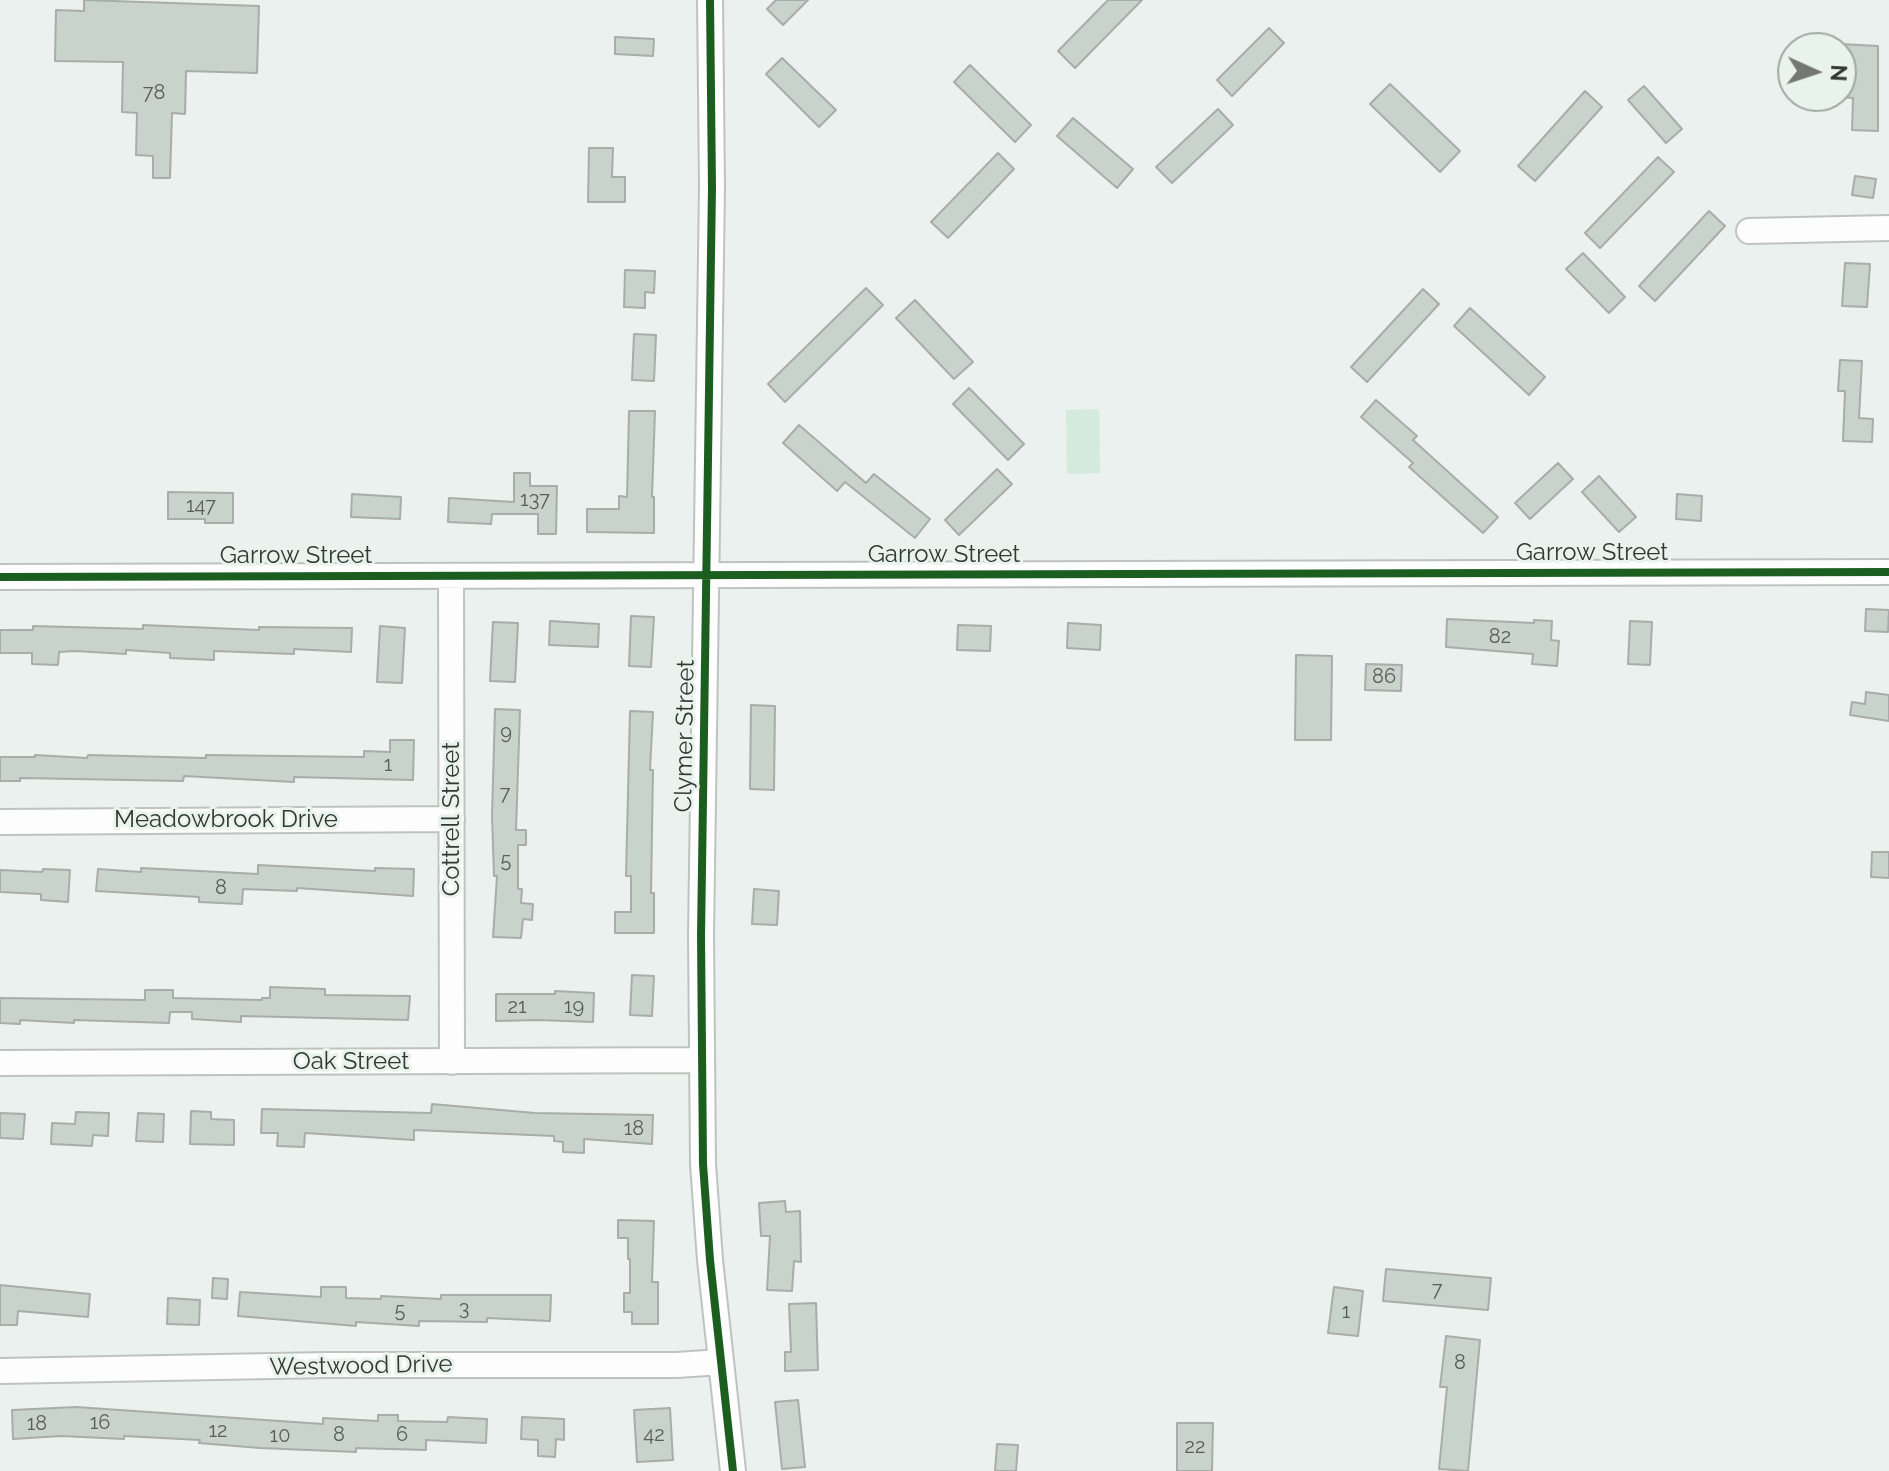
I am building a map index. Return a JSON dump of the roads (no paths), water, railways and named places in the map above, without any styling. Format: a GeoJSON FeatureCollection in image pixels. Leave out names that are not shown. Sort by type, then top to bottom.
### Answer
{"type":"FeatureCollection","features":[{"type":"Feature","properties":{"kind":"street","name":"Clymer Street"},"geometry":{"type":"LineString","coordinates":[[710,0],[712,187],[701,935],[702,1060],[706,1216],[733,1471]]}},
{"type":"Feature","properties":{"kind":"street"},"geometry":{"type":"LineString","coordinates":[[1749,231],[1864,231],[1889,228]]}},
{"type":"Feature","properties":{"kind":"street","name":"Garrow Street"},"geometry":{"type":"LineString","coordinates":[[0,577],[1889,572]]}},
{"type":"Feature","properties":{"kind":"street","name":"Cottrell Street"},"geometry":{"type":"LineString","coordinates":[[451,576],[452,1062]]}},
{"type":"Feature","properties":{"kind":"street","name":"Meadowbrook Drive"},"geometry":{"type":"LineString","coordinates":[[0,822],[452,819]]}},
{"type":"Feature","properties":{"kind":"street","name":"Oak Street"},"geometry":{"type":"LineString","coordinates":[[0,1063],[702,1060]]}},
{"type":"Feature","properties":{"kind":"street","name":"Westwood Drive"},"geometry":{"type":"LineString","coordinates":[[0,1371],[327,1365],[677,1365],[721,1362]]}}]}
